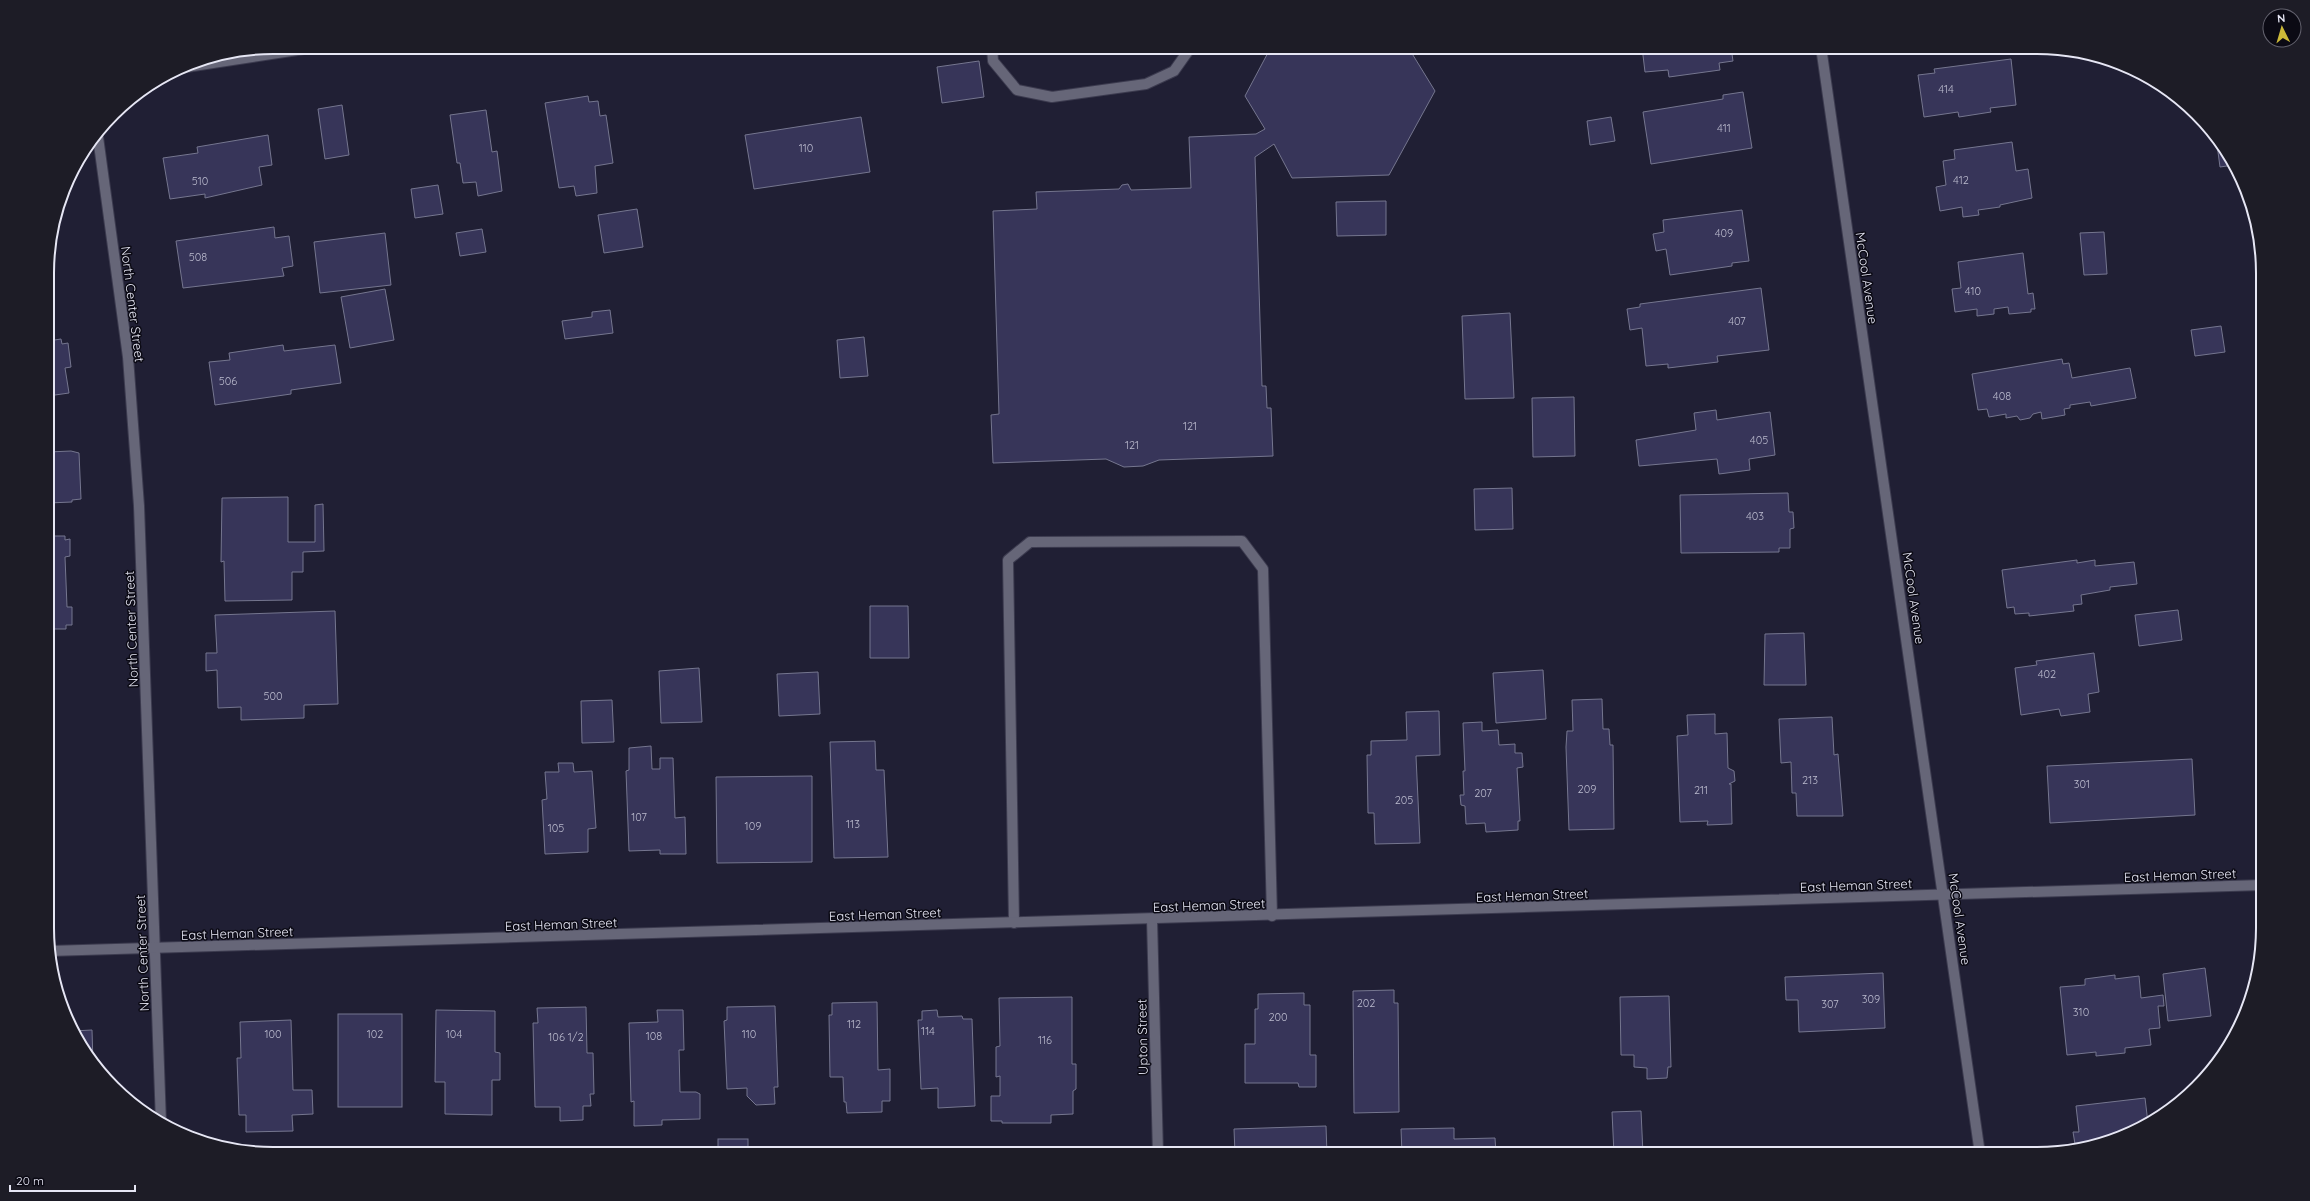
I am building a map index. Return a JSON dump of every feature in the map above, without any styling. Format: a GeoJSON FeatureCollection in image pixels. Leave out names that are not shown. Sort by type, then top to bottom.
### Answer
{"type":"FeatureCollection","features":[{"type":"Feature","properties":{"kind":"street"},"geometry":{"type":"LineString","coordinates":[[209,64],[271,54]]}},
{"type":"Feature","properties":{"kind":"street"},"geometry":{"type":"LineString","coordinates":[[992,54],[993,61],[1017,90],[1052,97],[1146,84],[1174,71],[1187,54]]}},
{"type":"Feature","properties":{"kind":"street","name":"McCool Avenue"},"geometry":{"type":"LineString","coordinates":[[1822,54],[1979,1147]]}},
{"type":"Feature","properties":{"kind":"street","name":"North Center Street"},"geometry":{"type":"LineString","coordinates":[[99,141],[128,357],[139,506],[161,1117]]}},
{"type":"Feature","properties":{"kind":"street"},"geometry":{"type":"LineString","coordinates":[[1014,923],[1008,560],[1030,542],[1242,541],[1264,569],[1272,916]]}},
{"type":"Feature","properties":{"kind":"street","name":"East Heman Street"},"geometry":{"type":"LineString","coordinates":[[55,951],[1944,896],[2256,885]]}},
{"type":"Feature","properties":{"kind":"street","name":"Upton Street"},"geometry":{"type":"LineString","coordinates":[[1152,919],[1158,1147]]}},
{"type":"Feature","properties":{"kind":"building"},"geometry":{"type":"Polygon","coordinates":[[[1267,54],[1412,54],[1435,91],[1389,175],[1292,178],[1274,144],[1255,157],[1262,386],[1266,386],[1267,408],[1271,408],[1273,456],[1159,460],[1143,466],[1124,467],[1106,459],[993,463],[991,415],[999,414],[993,211],[1037,209],[1036,192],[1119,189],[1122,185],[1128,184],[1131,190],[1191,188],[1189,137],[1256,134],[1265,129],[1245,96],[1267,54]]]}},
{"type":"Feature","properties":{"kind":"building"},"geometry":{"type":"Polygon","coordinates":[[[1643,54],[1732,54],[1733,61],[1719,63],[1720,70],[1669,77],[1668,70],[1645,72],[1643,54]]]}},
{"type":"Feature","properties":{"kind":"building"},"geometry":{"type":"Polygon","coordinates":[[[2011,59],[2016,105],[1990,108],[1991,112],[1959,117],[1958,112],[1924,117],[1918,75],[1935,73],[1934,69],[2011,59]]]}},
{"type":"Feature","properties":{"kind":"building"},"geometry":{"type":"Polygon","coordinates":[[[979,61],[984,97],[942,103],[937,67],[979,61]]]}},
{"type":"Feature","properties":{"kind":"building"},"geometry":{"type":"Polygon","coordinates":[[[1743,92],[1752,148],[1651,164],[1643,112],[1723,99],[1723,95],[1743,92]]]}},
{"type":"Feature","properties":{"kind":"building"},"geometry":{"type":"Polygon","coordinates":[[[588,96],[589,102],[598,101],[600,116],[606,115],[613,163],[595,166],[597,193],[576,196],[574,186],[559,188],[545,103],[588,96]]]}},
{"type":"Feature","properties":{"kind":"building"},"geometry":{"type":"Polygon","coordinates":[[[342,105],[349,155],[325,159],[318,109],[342,105]]]}},
{"type":"Feature","properties":{"kind":"building"},"geometry":{"type":"Polygon","coordinates":[[[486,110],[492,152],[497,151],[502,191],[478,196],[476,182],[463,183],[460,163],[457,163],[450,115],[486,110]]]}},
{"type":"Feature","properties":{"kind":"building"},"geometry":{"type":"Polygon","coordinates":[[[861,117],[870,172],[754,189],[745,135],[861,117]]]}},
{"type":"Feature","properties":{"kind":"building"},"geometry":{"type":"Polygon","coordinates":[[[1611,117],[1615,141],[1590,145],[1587,121],[1611,117]]]}},
{"type":"Feature","properties":{"kind":"building"},"geometry":{"type":"Polygon","coordinates":[[[268,135],[272,165],[259,167],[262,185],[205,198],[205,194],[170,199],[163,158],[198,153],[197,147],[268,135]]]}},
{"type":"Feature","properties":{"kind":"building"},"geometry":{"type":"Polygon","coordinates":[[[2012,142],[2016,171],[2028,169],[2032,198],[2000,205],[2000,207],[1978,210],[1979,215],[1963,217],[1962,207],[1940,211],[1936,187],[1946,185],[1943,161],[1955,159],[1954,150],[2012,142]]]}},
{"type":"Feature","properties":{"kind":"building"},"geometry":{"type":"Polygon","coordinates":[[[2218,149],[2228,166],[2220,167],[2218,149]]]}},
{"type":"Feature","properties":{"kind":"building"},"geometry":{"type":"Polygon","coordinates":[[[438,185],[443,214],[415,218],[411,189],[438,185]]]}},
{"type":"Feature","properties":{"kind":"building"},"geometry":{"type":"Polygon","coordinates":[[[1386,201],[1386,235],[1337,236],[1336,202],[1386,201]]]}},
{"type":"Feature","properties":{"kind":"building"},"geometry":{"type":"Polygon","coordinates":[[[637,209],[643,247],[604,253],[598,215],[637,209]]]}},
{"type":"Feature","properties":{"kind":"building"},"geometry":{"type":"Polygon","coordinates":[[[1742,210],[1749,261],[1732,263],[1732,266],[1670,275],[1666,249],[1656,251],[1653,234],[1664,232],[1663,220],[1742,210]]]}},
{"type":"Feature","properties":{"kind":"building"},"geometry":{"type":"Polygon","coordinates":[[[274,227],[275,238],[289,236],[293,266],[282,268],[284,276],[183,288],[176,241],[274,227]]]}},
{"type":"Feature","properties":{"kind":"building"},"geometry":{"type":"Polygon","coordinates":[[[482,229],[486,252],[460,256],[456,233],[482,229]]]}},
{"type":"Feature","properties":{"kind":"building"},"geometry":{"type":"Polygon","coordinates":[[[2104,232],[2107,274],[2084,275],[2080,233],[2104,232]]]}},
{"type":"Feature","properties":{"kind":"building"},"geometry":{"type":"Polygon","coordinates":[[[385,233],[391,285],[320,293],[314,242],[385,233]]]}},
{"type":"Feature","properties":{"kind":"building"},"geometry":{"type":"Polygon","coordinates":[[[2023,253],[2028,294],[2033,293],[2035,309],[2031,309],[2031,312],[2009,314],[2008,307],[1994,309],[1994,314],[1977,316],[1977,309],[1955,312],[1952,289],[1961,288],[1958,262],[2023,253]]]}},
{"type":"Feature","properties":{"kind":"building"},"geometry":{"type":"Polygon","coordinates":[[[1761,288],[1769,350],[1717,356],[1718,362],[1668,368],[1668,364],[1646,366],[1642,328],[1630,330],[1627,309],[1640,307],[1640,304],[1761,288]]]}},
{"type":"Feature","properties":{"kind":"building"},"geometry":{"type":"Polygon","coordinates":[[[385,289],[394,340],[350,348],[341,297],[385,289]]]}},
{"type":"Feature","properties":{"kind":"building"},"geometry":{"type":"Polygon","coordinates":[[[610,310],[613,333],[565,339],[562,321],[592,317],[592,312],[610,310]]]}},
{"type":"Feature","properties":{"kind":"building"},"geometry":{"type":"Polygon","coordinates":[[[1510,313],[1514,398],[1465,399],[1462,316],[1510,313]]]}},
{"type":"Feature","properties":{"kind":"building"},"geometry":{"type":"Polygon","coordinates":[[[2221,326],[2225,352],[2195,356],[2191,330],[2221,326]]]}},
{"type":"Feature","properties":{"kind":"building"},"geometry":{"type":"Polygon","coordinates":[[[864,337],[868,376],[840,378],[837,340],[864,337]]]}},
{"type":"Feature","properties":{"kind":"building"},"geometry":{"type":"Polygon","coordinates":[[[61,339],[62,344],[68,343],[71,367],[65,368],[69,393],[54,395],[54,340],[61,339]]]}},
{"type":"Feature","properties":{"kind":"building"},"geometry":{"type":"Polygon","coordinates":[[[283,345],[284,351],[335,345],[341,383],[291,390],[291,394],[215,405],[209,362],[230,360],[229,353],[283,345]]]}},
{"type":"Feature","properties":{"kind":"building"},"geometry":{"type":"Polygon","coordinates":[[[2062,359],[2063,364],[2069,363],[2072,378],[2130,368],[2136,398],[2091,406],[2090,402],[2070,405],[2070,408],[2064,409],[2065,415],[2042,419],[2041,412],[2033,414],[2030,418],[2020,420],[2017,416],[2006,418],[2006,414],[1989,417],[1987,409],[1978,410],[1972,374],[2062,359]]]}},
{"type":"Feature","properties":{"kind":"building"},"geometry":{"type":"Polygon","coordinates":[[[1574,397],[1575,456],[1533,457],[1532,398],[1574,397]]]}},
{"type":"Feature","properties":{"kind":"building"},"geometry":{"type":"Polygon","coordinates":[[[1716,410],[1717,420],[1770,412],[1775,455],[1749,459],[1750,470],[1719,474],[1717,459],[1639,466],[1636,440],[1696,430],[1694,413],[1716,410]]]}},
{"type":"Feature","properties":{"kind":"building"},"geometry":{"type":"Polygon","coordinates":[[[71,451],[79,453],[81,499],[72,500],[72,502],[54,503],[54,452],[71,451]]]}},
{"type":"Feature","properties":{"kind":"building"},"geometry":{"type":"Polygon","coordinates":[[[1512,488],[1513,529],[1475,530],[1474,489],[1512,488]]]}},
{"type":"Feature","properties":{"kind":"building"},"geometry":{"type":"Polygon","coordinates":[[[1788,493],[1789,512],[1793,512],[1794,528],[1790,529],[1790,548],[1779,548],[1779,552],[1681,553],[1680,495],[1788,493]]]}},
{"type":"Feature","properties":{"kind":"building"},"geometry":{"type":"Polygon","coordinates":[[[288,497],[288,542],[315,542],[315,505],[323,504],[324,551],[303,552],[303,572],[292,572],[292,600],[225,601],[224,561],[221,562],[222,498],[288,497]]]}},
{"type":"Feature","properties":{"kind":"building"},"geometry":{"type":"Polygon","coordinates":[[[54,536],[65,536],[65,540],[70,539],[70,556],[65,557],[67,607],[72,607],[72,625],[66,625],[66,629],[54,629],[54,536]]]}},
{"type":"Feature","properties":{"kind":"building"},"geometry":{"type":"Polygon","coordinates":[[[2077,560],[2077,563],[2095,560],[2095,566],[2134,562],[2137,584],[2110,587],[2110,590],[2081,595],[2082,604],[2073,605],[2074,611],[2029,616],[2029,613],[2015,614],[2014,607],[2007,608],[2002,570],[2077,560]]]}},
{"type":"Feature","properties":{"kind":"building"},"geometry":{"type":"Polygon","coordinates":[[[870,606],[908,606],[909,658],[870,658],[870,606]]]}},
{"type":"Feature","properties":{"kind":"building"},"geometry":{"type":"Polygon","coordinates":[[[2178,610],[2182,640],[2139,646],[2135,615],[2178,610]]]}},
{"type":"Feature","properties":{"kind":"building"},"geometry":{"type":"Polygon","coordinates":[[[335,611],[338,704],[304,705],[304,718],[241,720],[241,707],[218,708],[217,670],[206,671],[206,653],[217,653],[215,615],[335,611]]]}},
{"type":"Feature","properties":{"kind":"building"},"geometry":{"type":"Polygon","coordinates":[[[1804,633],[1806,685],[1764,685],[1765,634],[1804,633]]]}},
{"type":"Feature","properties":{"kind":"building"},"geometry":{"type":"Polygon","coordinates":[[[2094,653],[2099,692],[2088,694],[2090,712],[2061,716],[2059,709],[2021,715],[2015,668],[2037,665],[2036,661],[2094,653]]]}},
{"type":"Feature","properties":{"kind":"building"},"geometry":{"type":"Polygon","coordinates":[[[699,668],[702,722],[661,723],[659,671],[699,668]]]}},
{"type":"Feature","properties":{"kind":"building"},"geometry":{"type":"Polygon","coordinates":[[[1543,670],[1546,719],[1496,723],[1493,673],[1543,670]]]}},
{"type":"Feature","properties":{"kind":"building"},"geometry":{"type":"Polygon","coordinates":[[[818,672],[820,714],[779,716],[777,674],[818,672]]]}},
{"type":"Feature","properties":{"kind":"building"},"geometry":{"type":"Polygon","coordinates":[[[1602,699],[1603,729],[1609,729],[1610,745],[1613,745],[1614,829],[1569,830],[1566,747],[1567,731],[1573,731],[1572,700],[1602,699]]]}},
{"type":"Feature","properties":{"kind":"building"},"geometry":{"type":"Polygon","coordinates":[[[612,700],[614,742],[582,743],[581,701],[612,700]]]}},
{"type":"Feature","properties":{"kind":"building"},"geometry":{"type":"Polygon","coordinates":[[[1439,711],[1440,755],[1416,756],[1420,843],[1375,844],[1374,813],[1368,813],[1367,755],[1371,755],[1371,741],[1407,740],[1406,712],[1439,711]]]}},
{"type":"Feature","properties":{"kind":"building"},"geometry":{"type":"Polygon","coordinates":[[[1715,714],[1715,734],[1727,733],[1728,768],[1734,771],[1735,781],[1729,784],[1731,784],[1732,824],[1707,825],[1708,821],[1680,822],[1677,736],[1688,735],[1687,715],[1715,714]]]}},
{"type":"Feature","properties":{"kind":"building"},"geometry":{"type":"Polygon","coordinates":[[[1832,717],[1834,755],[1838,754],[1843,816],[1797,816],[1796,793],[1792,793],[1791,762],[1781,763],[1779,719],[1832,717]]]}},
{"type":"Feature","properties":{"kind":"building"},"geometry":{"type":"Polygon","coordinates":[[[1482,722],[1482,731],[1498,730],[1499,745],[1515,744],[1515,753],[1522,753],[1523,767],[1517,768],[1520,821],[1518,821],[1518,830],[1486,832],[1485,823],[1466,824],[1465,806],[1461,805],[1460,795],[1464,795],[1463,771],[1465,771],[1463,723],[1482,722]]]}},
{"type":"Feature","properties":{"kind":"building"},"geometry":{"type":"Polygon","coordinates":[[[875,741],[876,770],[884,770],[888,857],[834,858],[830,742],[875,741]]]}},
{"type":"Feature","properties":{"kind":"building"},"geometry":{"type":"Polygon","coordinates":[[[651,746],[652,769],[660,769],[660,758],[673,758],[675,818],[685,817],[686,854],[660,854],[660,850],[629,851],[626,771],[629,770],[629,748],[651,746]]]}},
{"type":"Feature","properties":{"kind":"building"},"geometry":{"type":"Polygon","coordinates":[[[2192,759],[2195,815],[2050,823],[2047,766],[2192,759]]]}},
{"type":"Feature","properties":{"kind":"building"},"geometry":{"type":"Polygon","coordinates":[[[558,763],[573,763],[574,772],[592,771],[596,828],[588,829],[588,852],[545,854],[542,800],[547,799],[545,772],[559,772],[558,763]]]}},
{"type":"Feature","properties":{"kind":"building"},"geometry":{"type":"Polygon","coordinates":[[[812,776],[812,862],[717,863],[716,777],[812,776]]]}},
{"type":"Feature","properties":{"kind":"building"},"geometry":{"type":"Polygon","coordinates":[[[2205,968],[2211,1016],[2168,1021],[2163,974],[2205,968]]]}},
{"type":"Feature","properties":{"kind":"building"},"geometry":{"type":"Polygon","coordinates":[[[1883,973],[1885,1028],[1799,1032],[1798,1000],[1786,1000],[1785,977],[1883,973]]]}},
{"type":"Feature","properties":{"kind":"building"},"geometry":{"type":"Polygon","coordinates":[[[2115,975],[2115,979],[2139,976],[2141,998],[2163,995],[2164,1006],[2158,1006],[2160,1028],[2149,1029],[2151,1045],[2125,1048],[2125,1053],[2096,1056],[2096,1052],[2067,1055],[2060,987],[2085,985],[2085,979],[2115,975]]]}},
{"type":"Feature","properties":{"kind":"building"},"geometry":{"type":"Polygon","coordinates":[[[1394,990],[1394,1003],[1398,1003],[1399,1112],[1354,1113],[1353,991],[1394,990]]]}},
{"type":"Feature","properties":{"kind":"building"},"geometry":{"type":"Polygon","coordinates":[[[1304,993],[1304,1005],[1310,1005],[1310,1055],[1316,1055],[1316,1087],[1299,1087],[1298,1083],[1245,1083],[1245,1044],[1255,1044],[1255,1009],[1258,1009],[1258,994],[1304,993]]]}},
{"type":"Feature","properties":{"kind":"building"},"geometry":{"type":"Polygon","coordinates":[[[1669,996],[1671,1067],[1668,1067],[1667,1078],[1647,1079],[1647,1068],[1634,1067],[1634,1055],[1621,1055],[1620,997],[1669,996]]]}},
{"type":"Feature","properties":{"kind":"building"},"geometry":{"type":"Polygon","coordinates":[[[1072,997],[1072,1064],[1076,1064],[1076,1089],[1073,1091],[1073,1114],[1051,1115],[1051,1123],[1002,1123],[1002,1121],[991,1121],[991,1096],[1000,1096],[1000,1076],[996,1077],[996,1047],[1000,1046],[999,998],[1072,997]]]}},
{"type":"Feature","properties":{"kind":"building"},"geometry":{"type":"Polygon","coordinates":[[[877,1002],[878,1070],[890,1069],[890,1101],[882,1101],[882,1112],[847,1113],[846,1102],[844,1102],[843,1077],[830,1077],[829,1015],[832,1015],[832,1003],[877,1002]]]}},
{"type":"Feature","properties":{"kind":"building"},"geometry":{"type":"Polygon","coordinates":[[[775,1006],[778,1087],[774,1087],[775,1104],[756,1105],[747,1096],[747,1088],[727,1089],[724,1021],[727,1020],[727,1007],[775,1006]]]}},
{"type":"Feature","properties":{"kind":"building"},"geometry":{"type":"Polygon","coordinates":[[[586,1007],[587,1053],[593,1053],[594,1094],[590,1094],[591,1106],[583,1106],[583,1120],[560,1121],[560,1107],[535,1107],[533,1023],[538,1023],[537,1008],[586,1007]]]}},
{"type":"Feature","properties":{"kind":"building"},"geometry":{"type":"Polygon","coordinates":[[[436,1010],[495,1011],[495,1052],[500,1053],[500,1080],[492,1080],[492,1115],[445,1114],[445,1082],[435,1082],[436,1010]]]}},
{"type":"Feature","properties":{"kind":"building"},"geometry":{"type":"Polygon","coordinates":[[[657,1010],[683,1010],[684,1050],[679,1050],[680,1092],[696,1092],[700,1094],[700,1119],[662,1120],[662,1125],[634,1126],[634,1101],[631,1102],[629,1023],[658,1022],[657,1010]]]}},
{"type":"Feature","properties":{"kind":"building"},"geometry":{"type":"Polygon","coordinates":[[[937,1010],[938,1017],[962,1016],[963,1019],[972,1019],[975,1106],[938,1108],[938,1088],[921,1089],[918,1020],[922,1020],[922,1011],[937,1010]]]}},
{"type":"Feature","properties":{"kind":"building"},"geometry":{"type":"Polygon","coordinates":[[[338,1014],[402,1014],[402,1107],[338,1107],[338,1014]]]}},
{"type":"Feature","properties":{"kind":"building"},"geometry":{"type":"Polygon","coordinates":[[[291,1020],[293,1090],[312,1090],[313,1114],[292,1115],[293,1131],[246,1132],[246,1115],[239,1115],[237,1058],[241,1058],[240,1022],[291,1020]]]}},
{"type":"Feature","properties":{"kind":"building"},"geometry":{"type":"Polygon","coordinates":[[[92,1030],[93,1052],[83,1038],[80,1031],[92,1030]]]}},
{"type":"Feature","properties":{"kind":"building"},"geometry":{"type":"Polygon","coordinates":[[[2145,1098],[2147,1118],[2108,1135],[2094,1140],[2075,1144],[2073,1132],[2079,1132],[2076,1106],[2145,1098]]]}},
{"type":"Feature","properties":{"kind":"building"},"geometry":{"type":"Polygon","coordinates":[[[1641,1111],[1643,1147],[1614,1147],[1612,1112],[1641,1111]]]}},
{"type":"Feature","properties":{"kind":"building"},"geometry":{"type":"Polygon","coordinates":[[[1326,1126],[1327,1147],[1235,1147],[1234,1129],[1326,1126]]]}},
{"type":"Feature","properties":{"kind":"building"},"geometry":{"type":"Polygon","coordinates":[[[1454,1128],[1454,1139],[1495,1138],[1496,1147],[1402,1147],[1401,1129],[1454,1128]]]}},
{"type":"Feature","properties":{"kind":"building"},"geometry":{"type":"Polygon","coordinates":[[[718,1139],[748,1139],[748,1147],[718,1147],[718,1139]]]}}]}
